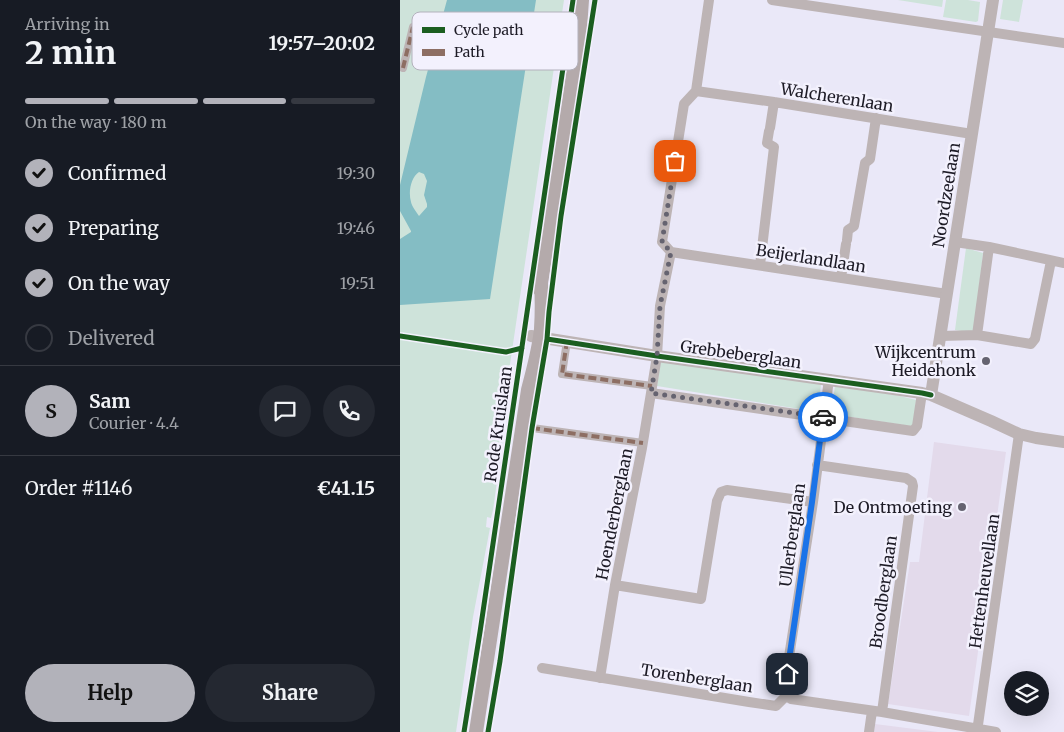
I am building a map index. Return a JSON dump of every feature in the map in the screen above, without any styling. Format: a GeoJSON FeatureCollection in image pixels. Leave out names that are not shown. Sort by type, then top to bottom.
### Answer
{"type":"FeatureCollection","features":[{"type":"Feature","properties":{"kind":"main road","name":"Rode Kruislaan"},"geometry":{"type":"LineString","coordinates":[[578,41],[582,0]]}},
{"type":"Feature","properties":{"kind":"main road","name":"Rode Kruislaan"},"geometry":{"type":"LineString","coordinates":[[580,28],[588,0]]}},
{"type":"Feature","properties":{"kind":"main road","name":"Rode Kruislaan"},"geometry":{"type":"LineString","coordinates":[[476,732],[528,390],[529,356],[535,337],[541,282],[574,70]]}},
{"type":"Feature","properties":{"kind":"street"},"geometry":{"type":"LineString","coordinates":[[671,252],[662,242],[684,104],[696,91],[709,0]]}},
{"type":"Feature","properties":{"kind":"street"},"geometry":{"type":"LineString","coordinates":[[772,0],[1064,43]]}},
{"type":"Feature","properties":{"kind":"street","name":"Noordzeelaan"},"geometry":{"type":"LineString","coordinates":[[927,394],[940,336],[993,0]]}},
{"type":"Feature","properties":{"kind":"street"},"geometry":{"type":"LineString","coordinates":[[403,68],[412,35]]}},
{"type":"Feature","properties":{"kind":"street","name":"Walcherenlaan"},"geometry":{"type":"LineString","coordinates":[[696,91],[972,134]]}},
{"type":"Feature","properties":{"kind":"street"},"geometry":{"type":"LineString","coordinates":[[760,265],[774,147],[767,143],[774,102]]}},
{"type":"Feature","properties":{"kind":"street"},"geometry":{"type":"LineString","coordinates":[[842,278],[848,230],[854,226],[865,163],[870,159],[876,118]]}},
{"type":"Feature","properties":{"kind":"street"},"geometry":{"type":"LineString","coordinates":[[955,242],[989,247],[1064,264]]}},
{"type":"Feature","properties":{"kind":"street"},"geometry":{"type":"LineString","coordinates":[[977,335],[989,247]]}},
{"type":"Feature","properties":{"kind":"street","name":"Beijerlandlaan"},"geometry":{"type":"LineString","coordinates":[[671,252],[947,294]]}},
{"type":"Feature","properties":{"kind":"street","name":"Hoenderberglaan"},"geometry":{"type":"LineString","coordinates":[[600,678],[615,585],[652,390],[657,356],[660,306],[671,252]]}},
{"type":"Feature","properties":{"kind":"street"},"geometry":{"type":"LineString","coordinates":[[940,336],[977,335],[1031,344],[1035,340],[1051,261]]}},
{"type":"Feature","properties":{"kind":"street","name":"Grebbeberglaan"},"geometry":{"type":"LineString","coordinates":[[535,337],[927,394],[1019,434],[1064,442]]}},
{"type":"Feature","properties":{"kind":"street"},"geometry":{"type":"LineString","coordinates":[[567,341],[562,374],[914,431],[927,394]]}},
{"type":"Feature","properties":{"kind":"street","name":"Ullerberglaan"},"geometry":{"type":"LineString","coordinates":[[786,696],[784,689],[829,379]]}},
{"type":"Feature","properties":{"kind":"street"},"geometry":{"type":"LineString","coordinates":[[532,428],[642,443]]}},
{"type":"Feature","properties":{"kind":"street","name":"Hettenheuvellaan"},"geometry":{"type":"LineString","coordinates":[[977,730],[1019,434]]}},
{"type":"Feature","properties":{"kind":"street","name":"Broodberglaan"},"geometry":{"type":"LineString","coordinates":[[817,465],[906,478],[912,482],[913,486],[877,712]]}},
{"type":"Feature","properties":{"kind":"street"},"geometry":{"type":"LineString","coordinates":[[615,585],[701,599],[717,501],[721,492],[727,490],[812,502]]}},
{"type":"Feature","properties":{"kind":"street","name":"Torenberglaan"},"geometry":{"type":"LineString","coordinates":[[542,668],[776,706],[786,696]]}},
{"type":"Feature","properties":{"kind":"street"},"geometry":{"type":"LineString","coordinates":[[786,696],[791,700],[996,732]]}},
{"type":"Feature","properties":{"kind":"street"},"geometry":{"type":"LineString","coordinates":[[869,732],[877,712]]}},
{"type":"Feature","properties":{"kind":"shaded area"},"geometry":{"type":"Polygon","coordinates":[[[934,442],[1006,452],[969,716],[888,704],[910,562],[919,562],[934,442]]]}},
{"type":"Feature","properties":{"kind":"shaded area"},"geometry":{"type":"Polygon","coordinates":[[[875,724],[938,732],[874,732],[875,724]]]}},
{"type":"Feature","properties":{"kind":"green space"},"geometry":{"type":"Polygon","coordinates":[[[400,0],[564,0],[562,12],[412,12],[412,70],[554,70],[509,371],[512,372],[493,510],[491,518],[487,517],[486,527],[490,528],[473,617],[456,732],[400,732],[400,0]]]}},
{"type":"Feature","properties":{"kind":"green space"},"geometry":{"type":"Polygon","coordinates":[[[898,0],[943,0],[942,7],[898,0]]]}},
{"type":"Feature","properties":{"kind":"green space"},"geometry":{"type":"Polygon","coordinates":[[[946,0],[980,2],[978,21],[943,17],[946,0]]]}},
{"type":"Feature","properties":{"kind":"green space"},"geometry":{"type":"Polygon","coordinates":[[[1003,0],[1023,0],[1019,22],[1000,19],[1003,0]]]}},
{"type":"Feature","properties":{"kind":"green space"},"geometry":{"type":"Polygon","coordinates":[[[966,248],[983,253],[974,333],[955,330],[966,248]]]}},
{"type":"Feature","properties":{"kind":"green space"},"geometry":{"type":"Polygon","coordinates":[[[661,360],[821,384],[818,412],[657,386],[661,360]]]}},
{"type":"Feature","properties":{"kind":"green space"},"geometry":{"type":"Polygon","coordinates":[[[835,386],[896,395],[916,400],[914,426],[831,414],[835,386]]]}},
{"type":"Feature","properties":{"kind":"water"},"geometry":{"type":"Polygon","coordinates":[[[447,0],[536,0],[534,12],[444,12],[447,0]]]}},
{"type":"Feature","properties":{"kind":"water"},"geometry":{"type":"Polygon","coordinates":[[[428,70],[525,70],[490,299],[400,305],[400,239],[411,231],[400,211],[400,185],[428,70]],[[419,172],[412,181],[410,189],[413,207],[419,216],[427,207],[424,195],[427,181],[424,174],[419,172]]]}},
{"type":"Feature","properties":{"kind":"marked path"},"geometry":{"type":"LineString","coordinates":[[403,68],[412,31]]}},
{"type":"Feature","properties":{"kind":"marked path"},"geometry":{"type":"LineString","coordinates":[[567,341],[562,374],[652,386]]}},
{"type":"Feature","properties":{"kind":"marked path"},"geometry":{"type":"LineString","coordinates":[[532,428],[643,443]]}},
{"type":"Feature","properties":{"kind":"cycle path"},"geometry":{"type":"LineString","coordinates":[[571,12],[573,0]]}},
{"type":"Feature","properties":{"kind":"cycle path"},"geometry":{"type":"LineString","coordinates":[[488,732],[500,661],[532,428],[547,339],[561,216],[595,0]]}},
{"type":"Feature","properties":{"kind":"cycle path"},"geometry":{"type":"LineString","coordinates":[[464,732],[563,70]]}},
{"type":"Feature","properties":{"kind":"cycle path"},"geometry":{"type":"LineString","coordinates":[[400,336],[506,352],[522,348]]}},
{"type":"Feature","properties":{"kind":"cycle path"},"geometry":{"type":"LineString","coordinates":[[547,339],[931,395]]}},
{"type":"Feature","properties":{"kind":"way so far"},"geometry":{"type":"LineString","coordinates":[[675,161],[662,242],[671,252],[660,306],[657,356],[651,393],[823,417]]}},
{"type":"Feature","properties":{"kind":"place","name":"Wijkcentrum Heidehonk"},"geometry":{"type":"Point","coordinates":[986,361]}},
{"type":"Feature","properties":{"kind":"place","name":"De Ontmoeting"},"geometry":{"type":"Point","coordinates":[962,507]}},
{"type":"Feature","properties":{"kind":"route"},"geometry":{"type":"LineString","coordinates":[[787,674],[823,417]]}}]}
